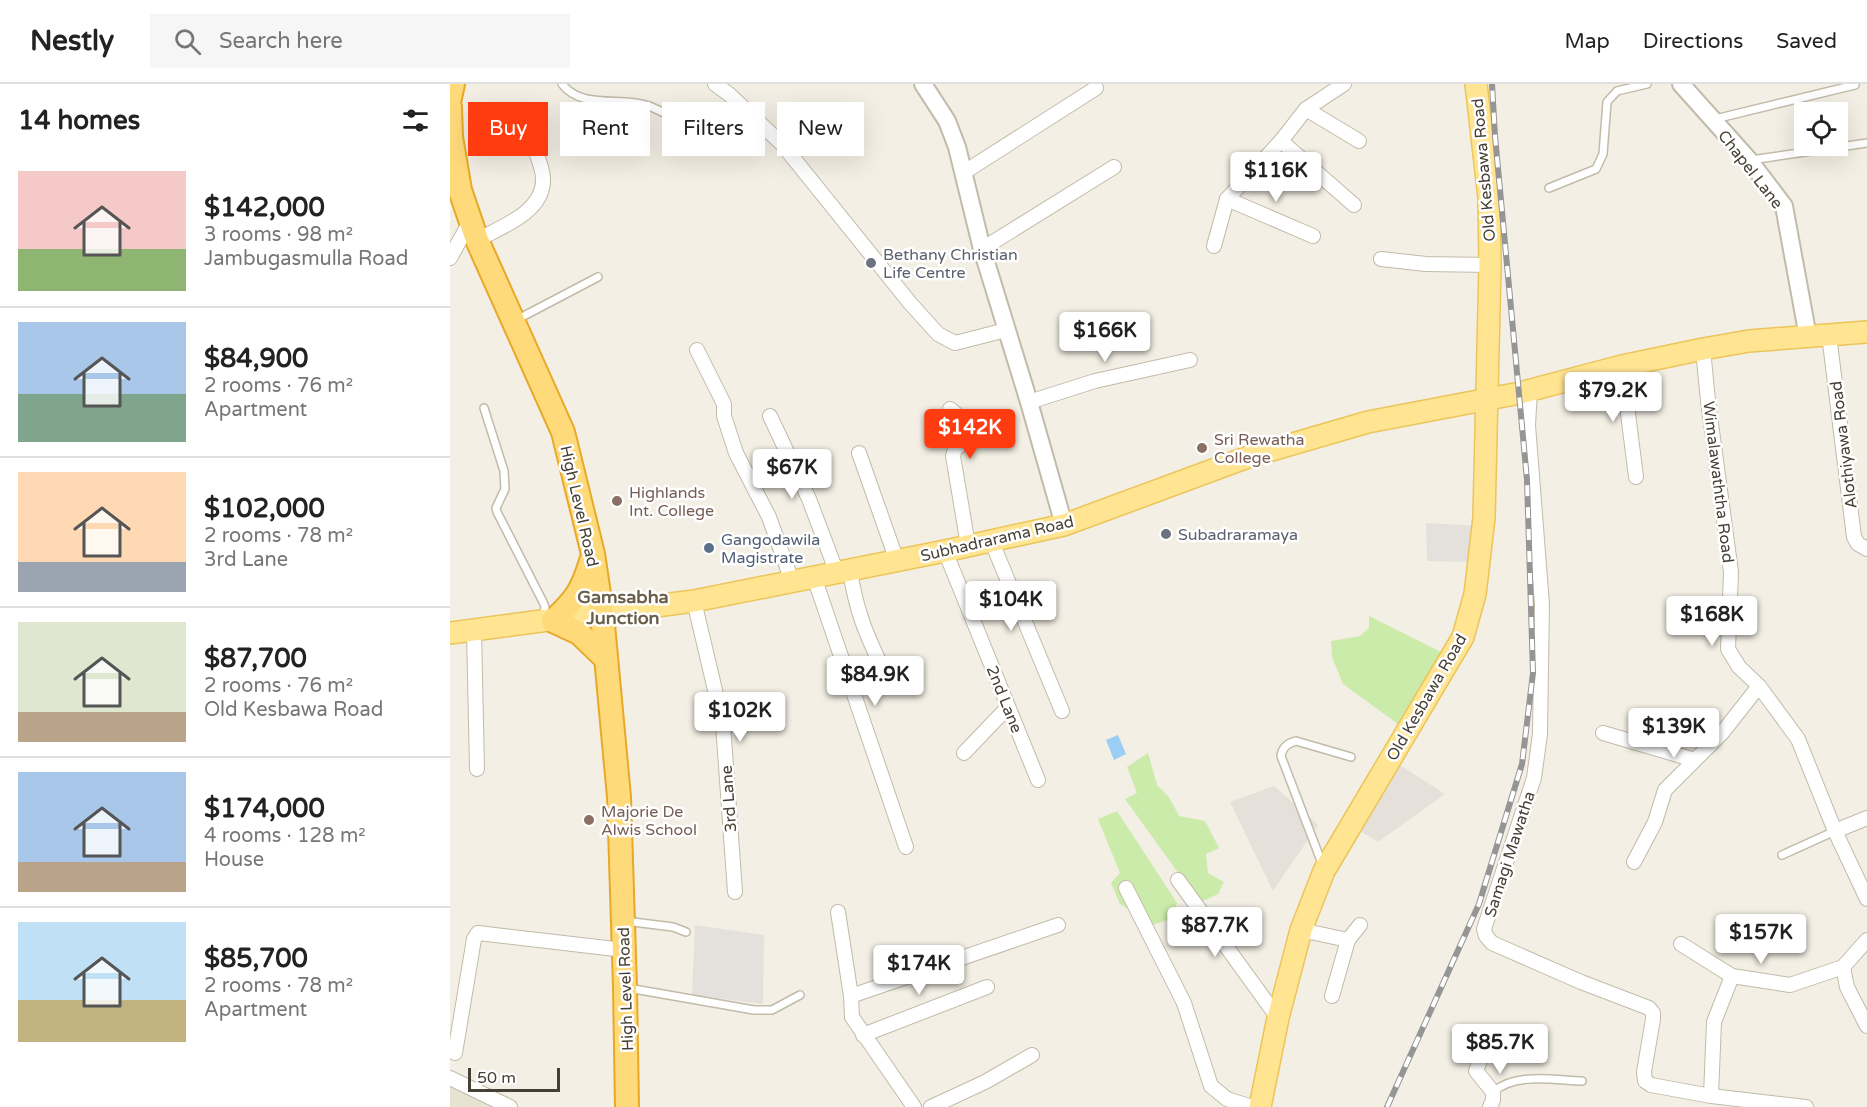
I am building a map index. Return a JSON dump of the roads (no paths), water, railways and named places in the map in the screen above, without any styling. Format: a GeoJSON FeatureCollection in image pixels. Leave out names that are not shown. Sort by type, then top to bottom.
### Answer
{"type":"FeatureCollection","features":[{"type":"Feature","properties":{"kind":"highway"},"geometry":{"type":"LineString","coordinates":[[450,98],[453,84]]}},
{"type":"Feature","properties":{"kind":"highway","name":"High Level Road"},"geometry":{"type":"LineString","coordinates":[[450,107],[451,137],[460,190],[474,230],[563,432],[593,554],[602,614],[619,797],[626,987],[627,1107]]}},
{"type":"Feature","properties":{"kind":"highway"},"geometry":{"type":"LineString","coordinates":[[548,621],[570,605],[584,585],[593,554]]}},
{"type":"Feature","properties":{"kind":"highway"},"geometry":{"type":"LineString","coordinates":[[548,621],[579,633],[606,659]]}},
{"type":"Feature","properties":{"kind":"main road","name":"Old Kesbawa Road"},"geometry":{"type":"LineString","coordinates":[[1260,1107],[1278,1018],[1301,930],[1324,871],[1464,637],[1475,594],[1484,518],[1490,265],[1489,198],[1476,84]]}},
{"type":"Feature","properties":{"kind":"main road","name":"Subhadrarama Road"},"geometry":{"type":"LineString","coordinates":[[450,633],[694,601],[945,551],[1064,525],[1248,457],[1368,422],[1530,390],[1622,366],[1703,349],[1749,341],[1867,332]]}},
{"type":"Feature","properties":{"kind":"street"},"geometry":{"type":"LineString","coordinates":[[715,84],[730,94],[782,144],[938,334],[955,343],[1006,330]]}},
{"type":"Feature","properties":{"kind":"street"},"geometry":{"type":"LineString","coordinates":[[923,84],[947,120],[957,147],[982,249],[1064,525]]}},
{"type":"Feature","properties":{"kind":"street"},"geometry":{"type":"LineString","coordinates":[[1214,246],[1227,199],[1281,141],[1306,109],[1344,84]]}},
{"type":"Feature","properties":{"kind":"street","name":"Chapel Lane"},"geometry":{"type":"LineString","coordinates":[[1681,84],[1749,160],[1784,206],[1818,336]]}},
{"type":"Feature","properties":{"kind":"street"},"geometry":{"type":"LineString","coordinates":[[963,173],[1096,88]]}},
{"type":"Feature","properties":{"kind":"street"},"geometry":{"type":"LineString","coordinates":[[1306,109],[1359,141]]}},
{"type":"Feature","properties":{"kind":"street"},"geometry":{"type":"LineString","coordinates":[[1281,141],[1354,205]]}},
{"type":"Feature","properties":{"kind":"street"},"geometry":{"type":"LineString","coordinates":[[450,258],[474,230],[521,216],[528,210],[542,190],[543,177],[536,156]]}},
{"type":"Feature","properties":{"kind":"street"},"geometry":{"type":"LineString","coordinates":[[982,249],[1114,167]]}},
{"type":"Feature","properties":{"kind":"street"},"geometry":{"type":"LineString","coordinates":[[1227,199],[1313,236]]}},
{"type":"Feature","properties":{"kind":"street"},"geometry":{"type":"LineString","coordinates":[[1381,259],[1426,264],[1490,265]]}},
{"type":"Feature","properties":{"kind":"street","name":"Alothiyawa Road"},"geometry":{"type":"LineString","coordinates":[[1818,336],[1854,537],[1858,544],[1867,549]]}},
{"type":"Feature","properties":{"kind":"street","name":"Wimalawaththa Road"},"geometry":{"type":"LineString","coordinates":[[1703,349],[1731,572],[1728,650],[1739,667],[1759,686],[1798,739],[1835,831],[1867,899]]}},
{"type":"Feature","properties":{"kind":"street"},"geometry":{"type":"LineString","coordinates":[[697,350],[724,404],[724,416],[736,453],[769,517],[792,582]]}},
{"type":"Feature","properties":{"kind":"street"},"geometry":{"type":"LineString","coordinates":[[1029,402],[1095,381],[1190,360]]}},
{"type":"Feature","properties":{"kind":"street"},"geometry":{"type":"LineString","coordinates":[[1622,366],[1636,477]]}},
{"type":"Feature","properties":{"kind":"street","name":"Samagi Mawatha"},"geometry":{"type":"LineString","coordinates":[[1530,390],[1528,425],[1542,604],[1540,734],[1534,777],[1484,929],[1486,936],[1492,943],[1581,982],[1649,1008],[1653,1013],[1653,1019],[1644,1072],[1645,1081],[1650,1085],[1711,1096],[1806,1107]]}},
{"type":"Feature","properties":{"kind":"street"},"geometry":{"type":"LineString","coordinates":[[950,408],[973,428],[975,434],[955,449],[953,456],[968,545]]}},
{"type":"Feature","properties":{"kind":"street"},"geometry":{"type":"LineString","coordinates":[[770,416],[843,572],[866,636],[885,674]]}},
{"type":"Feature","properties":{"kind":"street"},"geometry":{"type":"LineString","coordinates":[[859,453],[897,561]]}},
{"type":"Feature","properties":{"kind":"street"},"geometry":{"type":"LineString","coordinates":[[991,540],[1062,711]]}},
{"type":"Feature","properties":{"kind":"street","name":"2nd Lane"},"geometry":{"type":"LineString","coordinates":[[945,551],[1038,780]]}},
{"type":"Feature","properties":{"kind":"street"},"geometry":{"type":"LineString","coordinates":[[814,577],[906,847]]}},
{"type":"Feature","properties":{"kind":"street","name":"3rd Lane"},"geometry":{"type":"LineString","coordinates":[[694,601],[723,724],[735,892]]}},
{"type":"Feature","properties":{"kind":"street"},"geometry":{"type":"LineString","coordinates":[[474,631],[477,769]]}},
{"type":"Feature","properties":{"kind":"street"},"geometry":{"type":"LineString","coordinates":[[1634,862],[1655,822],[1665,790],[1722,733],[1759,686]]}},
{"type":"Feature","properties":{"kind":"street"},"geometry":{"type":"LineString","coordinates":[[964,753],[1008,707]]}},
{"type":"Feature","properties":{"kind":"street"},"geometry":{"type":"LineString","coordinates":[[1604,733],[1695,760]]}},
{"type":"Feature","properties":{"kind":"street"},"geometry":{"type":"LineString","coordinates":[[1835,831],[1867,818]]}},
{"type":"Feature","properties":{"kind":"street"},"geometry":{"type":"LineString","coordinates":[[1178,880],[1278,1018]]}},
{"type":"Feature","properties":{"kind":"street"},"geometry":{"type":"LineString","coordinates":[[1126,888],[1184,1003],[1211,1086],[1227,1099],[1252,1107]]}},
{"type":"Feature","properties":{"kind":"street"},"geometry":{"type":"LineString","coordinates":[[838,912],[852,1017],[914,1107]]}},
{"type":"Feature","properties":{"kind":"street"},"geometry":{"type":"LineString","coordinates":[[851,996],[1058,925]]}},
{"type":"Feature","properties":{"kind":"street"},"geometry":{"type":"LineString","coordinates":[[1332,996],[1348,940],[1360,925]]}},
{"type":"Feature","properties":{"kind":"street"},"geometry":{"type":"LineString","coordinates":[[1301,930],[1348,940]]}},
{"type":"Feature","properties":{"kind":"street"},"geometry":{"type":"LineString","coordinates":[[455,1053],[474,939],[478,933],[624,950]]}},
{"type":"Feature","properties":{"kind":"street"},"geometry":{"type":"LineString","coordinates":[[1681,944],[1731,976],[1790,986],[1843,967],[1867,940]]}},
{"type":"Feature","properties":{"kind":"street"},"geometry":{"type":"LineString","coordinates":[[1843,967],[1847,987],[1867,1026]]}},
{"type":"Feature","properties":{"kind":"street"},"geometry":{"type":"LineString","coordinates":[[1711,1096],[1714,1022],[1731,976]]}},
{"type":"Feature","properties":{"kind":"street"},"geometry":{"type":"LineString","coordinates":[[863,1035],[987,987]]}},
{"type":"Feature","properties":{"kind":"street"},"geometry":{"type":"LineString","coordinates":[[1490,1107],[1493,1092],[1476,1071],[1491,1032]]}},
{"type":"Feature","properties":{"kind":"street"},"geometry":{"type":"LineString","coordinates":[[931,1107],[985,1082],[1032,1055]]}},
{"type":"Feature","properties":{"kind":"street"},"geometry":{"type":"LineString","coordinates":[[450,1078],[510,1107]]}},
{"type":"Feature","properties":{"kind":"lane"},"geometry":{"type":"LineString","coordinates":[[562,84],[568,92],[588,99],[648,105],[662,112]]}},
{"type":"Feature","properties":{"kind":"lane"},"geometry":{"type":"LineString","coordinates":[[1549,188],[1596,169],[1603,154],[1607,102],[1617,91],[1647,84]]}},
{"type":"Feature","properties":{"kind":"lane"},"geometry":{"type":"LineString","coordinates":[[1712,120],[1856,85]]}},
{"type":"Feature","properties":{"kind":"lane"},"geometry":{"type":"LineString","coordinates":[[1749,160],[1867,143]]}},
{"type":"Feature","properties":{"kind":"lane"},"geometry":{"type":"LineString","coordinates":[[513,321],[598,277]]}},
{"type":"Feature","properties":{"kind":"lane"},"geometry":{"type":"LineString","coordinates":[[484,408],[504,471],[505,489],[495,508],[496,512],[543,602],[548,621]]}},
{"type":"Feature","properties":{"kind":"lane"},"geometry":{"type":"LineString","coordinates":[[1324,871],[1281,756],[1282,751],[1290,742],[1296,741],[1351,757]]}},
{"type":"Feature","properties":{"kind":"lane"},"geometry":{"type":"LineString","coordinates":[[1782,855],[1835,831]]}},
{"type":"Feature","properties":{"kind":"lane"},"geometry":{"type":"LineString","coordinates":[[623,921],[673,927],[686,932]]}},
{"type":"Feature","properties":{"kind":"lane"},"geometry":{"type":"LineString","coordinates":[[626,987],[754,1010],[772,1010],[800,995]]}},
{"type":"Feature","properties":{"kind":"lane"},"geometry":{"type":"LineString","coordinates":[[1493,1092],[1500,1086],[1526,1079],[1582,1081]]}},
{"type":"Feature","properties":{"kind":"water"},"geometry":{"type":"Polygon","coordinates":[[[1118,735],[1126,754],[1114,760],[1106,740],[1118,735]]]}},
{"type":"Feature","properties":{"kind":"railway"},"geometry":{"type":"LineString","coordinates":[[1387,1107],[1479,904],[1522,764],[1533,673],[1527,480],[1492,84]]}},
{"type":"Feature","properties":{"kind":"place","name":"Bethany Christian Life Centre"},"geometry":{"type":"Point","coordinates":[871,263]}},
{"type":"Feature","properties":{"kind":"place","name":"Sri Rewatha College"},"geometry":{"type":"Point","coordinates":[1202,448]}},
{"type":"Feature","properties":{"kind":"place","name":"Highlands Int. College"},"geometry":{"type":"Point","coordinates":[617,501]}},
{"type":"Feature","properties":{"kind":"place","name":"Subadraramaya"},"geometry":{"type":"Point","coordinates":[1166,534]}},
{"type":"Feature","properties":{"kind":"place","name":"Gangodawila Magistrate"},"geometry":{"type":"Point","coordinates":[709,548]}},
{"type":"Feature","properties":{"kind":"place","name":"Majorie De Alwis School"},"geometry":{"type":"Point","coordinates":[589,820]}},
{"type":"Feature","properties":{"kind":"district","name":"Gamsabha Junction"},"geometry":{"type":"Point","coordinates":[623,607]}}]}
